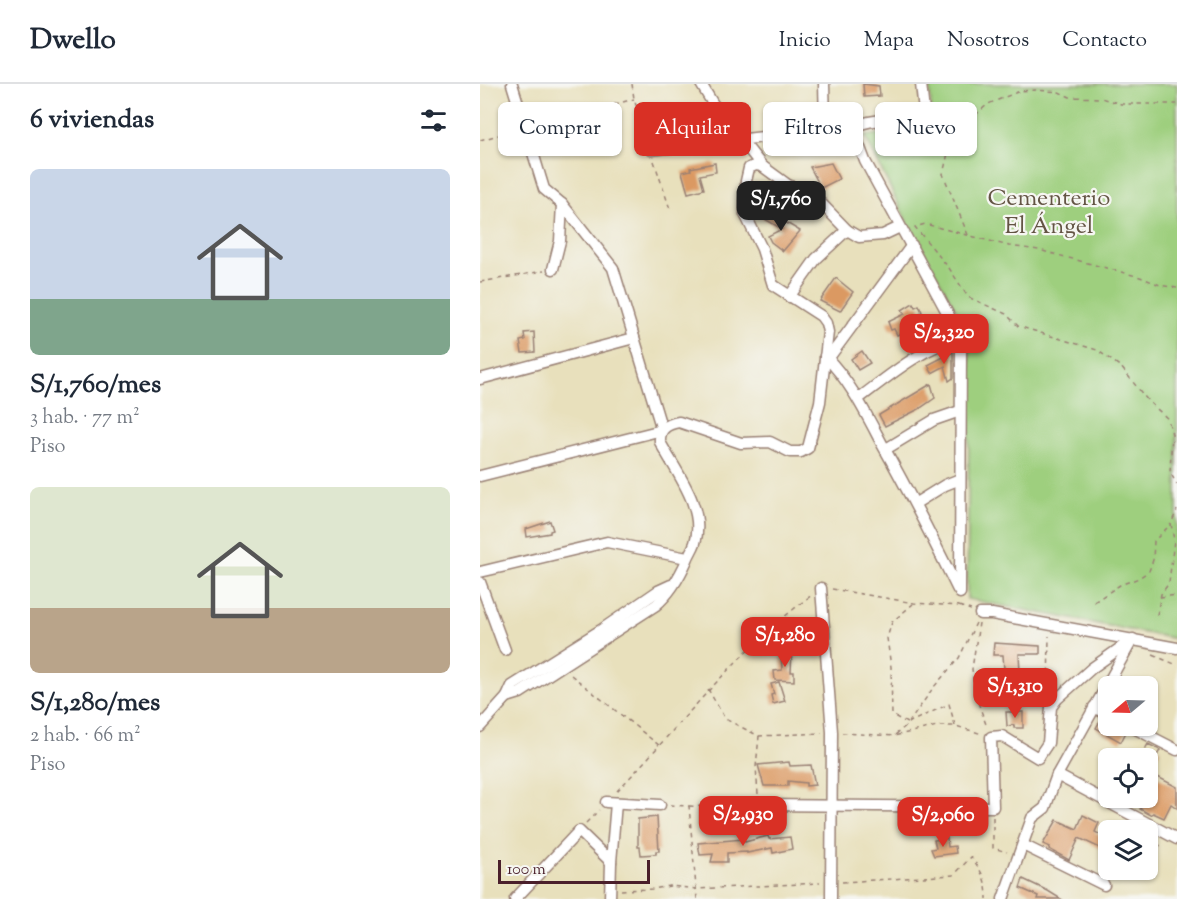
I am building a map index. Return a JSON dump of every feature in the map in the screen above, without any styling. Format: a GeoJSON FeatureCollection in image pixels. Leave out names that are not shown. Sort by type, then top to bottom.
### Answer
{"type":"FeatureCollection","features":[{"type":"Feature","properties":{"kind":"street"},"geometry":{"type":"LineString","coordinates":[[512,84],[517,102]]}},
{"type":"Feature","properties":{"kind":"street"},"geometry":{"type":"LineString","coordinates":[[701,84],[711,102]]}},
{"type":"Feature","properties":{"kind":"street"},"geometry":{"type":"LineString","coordinates":[[824,84],[824,102]]}},
{"type":"Feature","properties":{"kind":"street"},"geometry":{"type":"LineString","coordinates":[[863,123],[918,120],[924,112],[921,84]]}},
{"type":"Feature","properties":{"kind":"street"},"geometry":{"type":"LineString","coordinates":[[751,152],[762,166],[788,184],[816,198],[847,230],[859,237],[883,235],[900,227]]}},
{"type":"Feature","properties":{"kind":"street"},"geometry":{"type":"LineString","coordinates":[[507,697],[520,693],[664,598],[683,569],[695,542],[697,521],[695,504],[660,442],[662,429],[613,268],[562,204],[544,189],[534,156]]}},
{"type":"Feature","properties":{"kind":"street"},"geometry":{"type":"LineString","coordinates":[[863,156],[961,338],[960,593]]}},
{"type":"Feature","properties":{"kind":"street"},"geometry":{"type":"LineString","coordinates":[[480,476],[662,429],[669,424],[679,422],[741,443],[770,442],[790,452],[801,452],[808,448],[820,402],[828,332],[826,322],[821,316],[773,285],[762,249],[746,214],[746,181],[749,168],[756,165],[762,166]]}},
{"type":"Feature","properties":{"kind":"street"},"geometry":{"type":"LineString","coordinates":[[553,269],[560,241],[562,204]]}},
{"type":"Feature","properties":{"kind":"street"},"geometry":{"type":"LineString","coordinates":[[789,297],[816,259],[847,230]]}},
{"type":"Feature","properties":{"kind":"street"},"geometry":{"type":"LineString","coordinates":[[826,357],[912,245]]}},
{"type":"Feature","properties":{"kind":"street"},"geometry":{"type":"LineString","coordinates":[[480,379],[634,338]]}},
{"type":"Feature","properties":{"kind":"street"},"geometry":{"type":"LineString","coordinates":[[858,399],[916,358],[944,343],[961,338]]}},
{"type":"Feature","properties":{"kind":"street"},"geometry":{"type":"LineString","coordinates":[[826,357],[839,370],[858,399],[916,503],[960,593]]}},
{"type":"Feature","properties":{"kind":"street"},"geometry":{"type":"LineString","coordinates":[[886,449],[934,420],[960,411]]}},
{"type":"Feature","properties":{"kind":"street"},"geometry":{"type":"LineString","coordinates":[[916,503],[945,485],[960,479]]}},
{"type":"Feature","properties":{"kind":"street"},"geometry":{"type":"LineString","coordinates":[[480,572],[607,542],[687,558]]}},
{"type":"Feature","properties":{"kind":"street"},"geometry":{"type":"LineString","coordinates":[[480,582],[505,650]]}},
{"type":"Feature","properties":{"kind":"street"},"geometry":{"type":"LineString","coordinates":[[480,726],[507,697],[512,686],[658,591],[671,585]]}},
{"type":"Feature","properties":{"kind":"street"},"geometry":{"type":"LineString","coordinates":[[821,588],[832,732],[831,899]]}},
{"type":"Feature","properties":{"kind":"street"},"geometry":{"type":"LineString","coordinates":[[980,614],[992,614],[1177,648]]}},
{"type":"Feature","properties":{"kind":"street"},"geometry":{"type":"LineString","coordinates":[[760,805],[993,807],[991,737],[1002,736],[1038,758],[1048,743],[1050,707],[1068,688],[1133,639]]}},
{"type":"Feature","properties":{"kind":"street"},"geometry":{"type":"LineString","coordinates":[[1003,899],[1032,818],[1045,808],[1057,775],[1133,639]]}},
{"type":"Feature","properties":{"kind":"street"},"geometry":{"type":"LineString","coordinates":[[1094,707],[1098,709]]}},
{"type":"Feature","properties":{"kind":"street"},"geometry":{"type":"LineString","coordinates":[[1150,736],[1177,750]]}},
{"type":"Feature","properties":{"kind":"street"},"geometry":{"type":"LineString","coordinates":[[1057,775],[1173,840]]}},
{"type":"Feature","properties":{"kind":"street"},"geometry":{"type":"LineString","coordinates":[[611,895],[611,803],[660,805]]}},
{"type":"Feature","properties":{"kind":"street"},"geometry":{"type":"LineString","coordinates":[[515,899],[579,831],[611,862]]}},
{"type":"Feature","properties":{"kind":"street"},"geometry":{"type":"LineString","coordinates":[[1023,845],[1104,885]]}},
{"type":"Feature","properties":{"kind":"path"},"geometry":{"type":"LineString","coordinates":[[968,236],[943,174],[949,149],[963,135],[973,117],[988,104],[1020,91],[1036,90],[1059,92],[1070,98],[1101,98],[1121,104],[1177,104]]}},
{"type":"Feature","properties":{"kind":"path"},"geometry":{"type":"LineString","coordinates":[[622,102],[634,99]]}},
{"type":"Feature","properties":{"kind":"path"},"geometry":{"type":"LineString","coordinates":[[480,140],[498,135]]}},
{"type":"Feature","properties":{"kind":"path"},"geometry":{"type":"LineString","coordinates":[[1177,288],[1039,250],[1009,246],[925,224],[915,227],[949,268],[968,297],[1006,314],[1018,326],[1097,350],[1120,367],[1148,401],[1168,419],[1172,434],[1170,472],[1177,485]]}},
{"type":"Feature","properties":{"kind":"path"},"geometry":{"type":"LineString","coordinates":[[480,282],[553,269]]}},
{"type":"Feature","properties":{"kind":"path"},"geometry":{"type":"LineString","coordinates":[[1094,602],[1120,585],[1139,578],[1149,571],[1153,560],[1154,541],[1171,524],[1177,510]]}},
{"type":"Feature","properties":{"kind":"path"},"geometry":{"type":"LineString","coordinates":[[1157,615],[1160,597],[1169,583],[1176,539],[1171,524]]}},
{"type":"Feature","properties":{"kind":"path"},"geometry":{"type":"LineString","coordinates":[[579,831],[611,803],[708,689],[795,607],[821,588],[914,603],[959,606],[980,614]]}},
{"type":"Feature","properties":{"kind":"path"},"geometry":{"type":"LineString","coordinates":[[959,606],[960,593]]}},
{"type":"Feature","properties":{"kind":"path"},"geometry":{"type":"LineString","coordinates":[[1160,597],[1177,595]]}},
{"type":"Feature","properties":{"kind":"path"},"geometry":{"type":"LineString","coordinates":[[908,724],[892,716],[891,668],[887,638],[892,622],[914,603]]}},
{"type":"Feature","properties":{"kind":"path"},"geometry":{"type":"LineString","coordinates":[[908,724],[933,688],[959,658],[980,614]]}},
{"type":"Feature","properties":{"kind":"path"},"geometry":{"type":"LineString","coordinates":[[980,614],[972,669],[975,694],[991,737]]}},
{"type":"Feature","properties":{"kind":"path"},"geometry":{"type":"LineString","coordinates":[[1047,625],[1050,707]]}},
{"type":"Feature","properties":{"kind":"path"},"geometry":{"type":"LineString","coordinates":[[560,667],[660,746]]}},
{"type":"Feature","properties":{"kind":"path"},"geometry":{"type":"LineString","coordinates":[[708,689],[725,719],[759,736],[832,732],[894,736],[937,726],[956,726],[991,737]]}},
{"type":"Feature","properties":{"kind":"path"},"geometry":{"type":"LineString","coordinates":[[894,736],[908,724],[948,704],[956,726]]}},
{"type":"Feature","properties":{"kind":"path"},"geometry":{"type":"LineString","coordinates":[[660,805],[717,807],[760,805],[756,767],[759,736]]}},
{"type":"Feature","properties":{"kind":"path"},"geometry":{"type":"LineString","coordinates":[[689,806],[697,899]]}},
{"type":"Feature","properties":{"kind":"path"},"geometry":{"type":"LineString","coordinates":[[993,807],[993,848],[1010,853],[1015,868]]}},
{"type":"Feature","properties":{"kind":"path"},"geometry":{"type":"LineString","coordinates":[[1158,846],[1173,840]]}},
{"type":"Feature","properties":{"kind":"path"},"geometry":{"type":"LineString","coordinates":[[611,895],[670,886],[696,889],[954,875],[971,857],[980,868],[986,881],[987,899]]}},
{"type":"Feature","properties":{"kind":"green space","name":"Cementerio El Ángel"},"geometry":{"type":"Polygon","coordinates":[[[929,84],[1177,84],[1177,639],[967,599],[970,335],[907,222],[865,136],[875,135],[875,156],[977,156],[977,102],[931,102],[929,84]]]}},
{"type":"Feature","properties":{"kind":"building"},"geometry":{"type":"Polygon","coordinates":[[[863,84],[879,86],[880,96],[864,97],[863,84]]]}},
{"type":"Feature","properties":{"kind":"building"},"geometry":{"type":"Polygon","coordinates":[[[715,163],[716,172],[700,175],[704,189],[688,193],[682,172],[715,163]]]}},
{"type":"Feature","properties":{"kind":"building"},"geometry":{"type":"Polygon","coordinates":[[[831,163],[839,179],[821,188],[810,167],[831,163]]]}},
{"type":"Feature","properties":{"kind":"building"},"geometry":{"type":"Polygon","coordinates":[[[768,212],[800,231],[783,251],[771,242],[768,236],[782,229],[758,215],[768,212]]]}},
{"type":"Feature","properties":{"kind":"building"},"geometry":{"type":"Polygon","coordinates":[[[836,278],[853,292],[840,311],[820,301],[836,278]]]}},
{"type":"Feature","properties":{"kind":"building"},"geometry":{"type":"Polygon","coordinates":[[[913,303],[915,307],[919,305],[922,312],[920,313],[932,336],[919,343],[917,338],[909,342],[904,332],[897,335],[894,329],[891,330],[888,322],[905,314],[902,310],[913,303]]]}},
{"type":"Feature","properties":{"kind":"building"},"geometry":{"type":"Polygon","coordinates":[[[534,332],[535,352],[522,353],[520,341],[525,340],[524,333],[534,332]]]}},
{"type":"Feature","properties":{"kind":"building"},"geometry":{"type":"Polygon","coordinates":[[[862,351],[870,363],[858,370],[851,359],[862,351]]]}},
{"type":"Feature","properties":{"kind":"building"},"geometry":{"type":"Polygon","coordinates":[[[953,352],[953,378],[949,381],[945,366],[932,373],[928,365],[953,352]]]}},
{"type":"Feature","properties":{"kind":"building"},"geometry":{"type":"Polygon","coordinates":[[[931,384],[935,398],[885,426],[879,415],[931,384]]]}},
{"type":"Feature","properties":{"kind":"building"},"geometry":{"type":"Polygon","coordinates":[[[550,521],[553,530],[550,533],[527,537],[526,529],[550,521]]]}},
{"type":"Feature","properties":{"kind":"building"},"geometry":{"type":"Polygon","coordinates":[[[994,643],[1040,646],[1040,654],[1019,654],[1020,672],[1017,672],[1016,698],[1000,698],[1000,683],[1005,683],[1003,655],[993,655],[994,643]]]}},
{"type":"Feature","properties":{"kind":"building"},"geometry":{"type":"Polygon","coordinates":[[[781,652],[792,652],[791,672],[794,672],[794,681],[775,680],[774,671],[782,670],[781,652]]]}},
{"type":"Feature","properties":{"kind":"building"},"geometry":{"type":"Polygon","coordinates":[[[779,682],[785,701],[773,704],[771,695],[774,694],[771,684],[779,682]]]}},
{"type":"Feature","properties":{"kind":"building"},"geometry":{"type":"Polygon","coordinates":[[[1006,712],[1023,712],[1023,728],[1014,728],[1014,725],[1007,726],[1006,712]]]}},
{"type":"Feature","properties":{"kind":"building"},"geometry":{"type":"Polygon","coordinates":[[[1110,736],[1124,736],[1121,742],[1110,736]]]}},
{"type":"Feature","properties":{"kind":"building"},"geometry":{"type":"Polygon","coordinates":[[[789,762],[790,766],[811,765],[815,785],[806,786],[806,783],[788,781],[788,786],[764,786],[758,765],[789,762]]]}},
{"type":"Feature","properties":{"kind":"building"},"geometry":{"type":"Polygon","coordinates":[[[1158,777],[1177,787],[1177,808],[1171,804],[1164,818],[1140,809],[1158,808],[1158,777]]]}},
{"type":"Feature","properties":{"kind":"building"},"geometry":{"type":"Polygon","coordinates":[[[1083,815],[1098,822],[1095,832],[1098,834],[1098,847],[1079,838],[1069,860],[1043,844],[1057,820],[1077,829],[1083,815]]]}},
{"type":"Feature","properties":{"kind":"building"},"geometry":{"type":"Polygon","coordinates":[[[657,817],[659,851],[656,851],[656,854],[641,855],[640,847],[638,847],[638,819],[657,817]]]}},
{"type":"Feature","properties":{"kind":"building"},"geometry":{"type":"Polygon","coordinates":[[[768,836],[769,839],[790,837],[792,849],[773,853],[772,848],[747,853],[727,853],[727,862],[711,862],[713,854],[700,855],[698,843],[744,839],[745,842],[768,836]]]}},
{"type":"Feature","properties":{"kind":"building"},"geometry":{"type":"Polygon","coordinates":[[[947,838],[948,847],[955,846],[956,853],[934,856],[931,849],[936,848],[934,840],[947,838]]]}},
{"type":"Feature","properties":{"kind":"building"},"geometry":{"type":"Polygon","coordinates":[[[1023,879],[1061,899],[1037,899],[1038,896],[1020,888],[1023,879]]]}}]}
